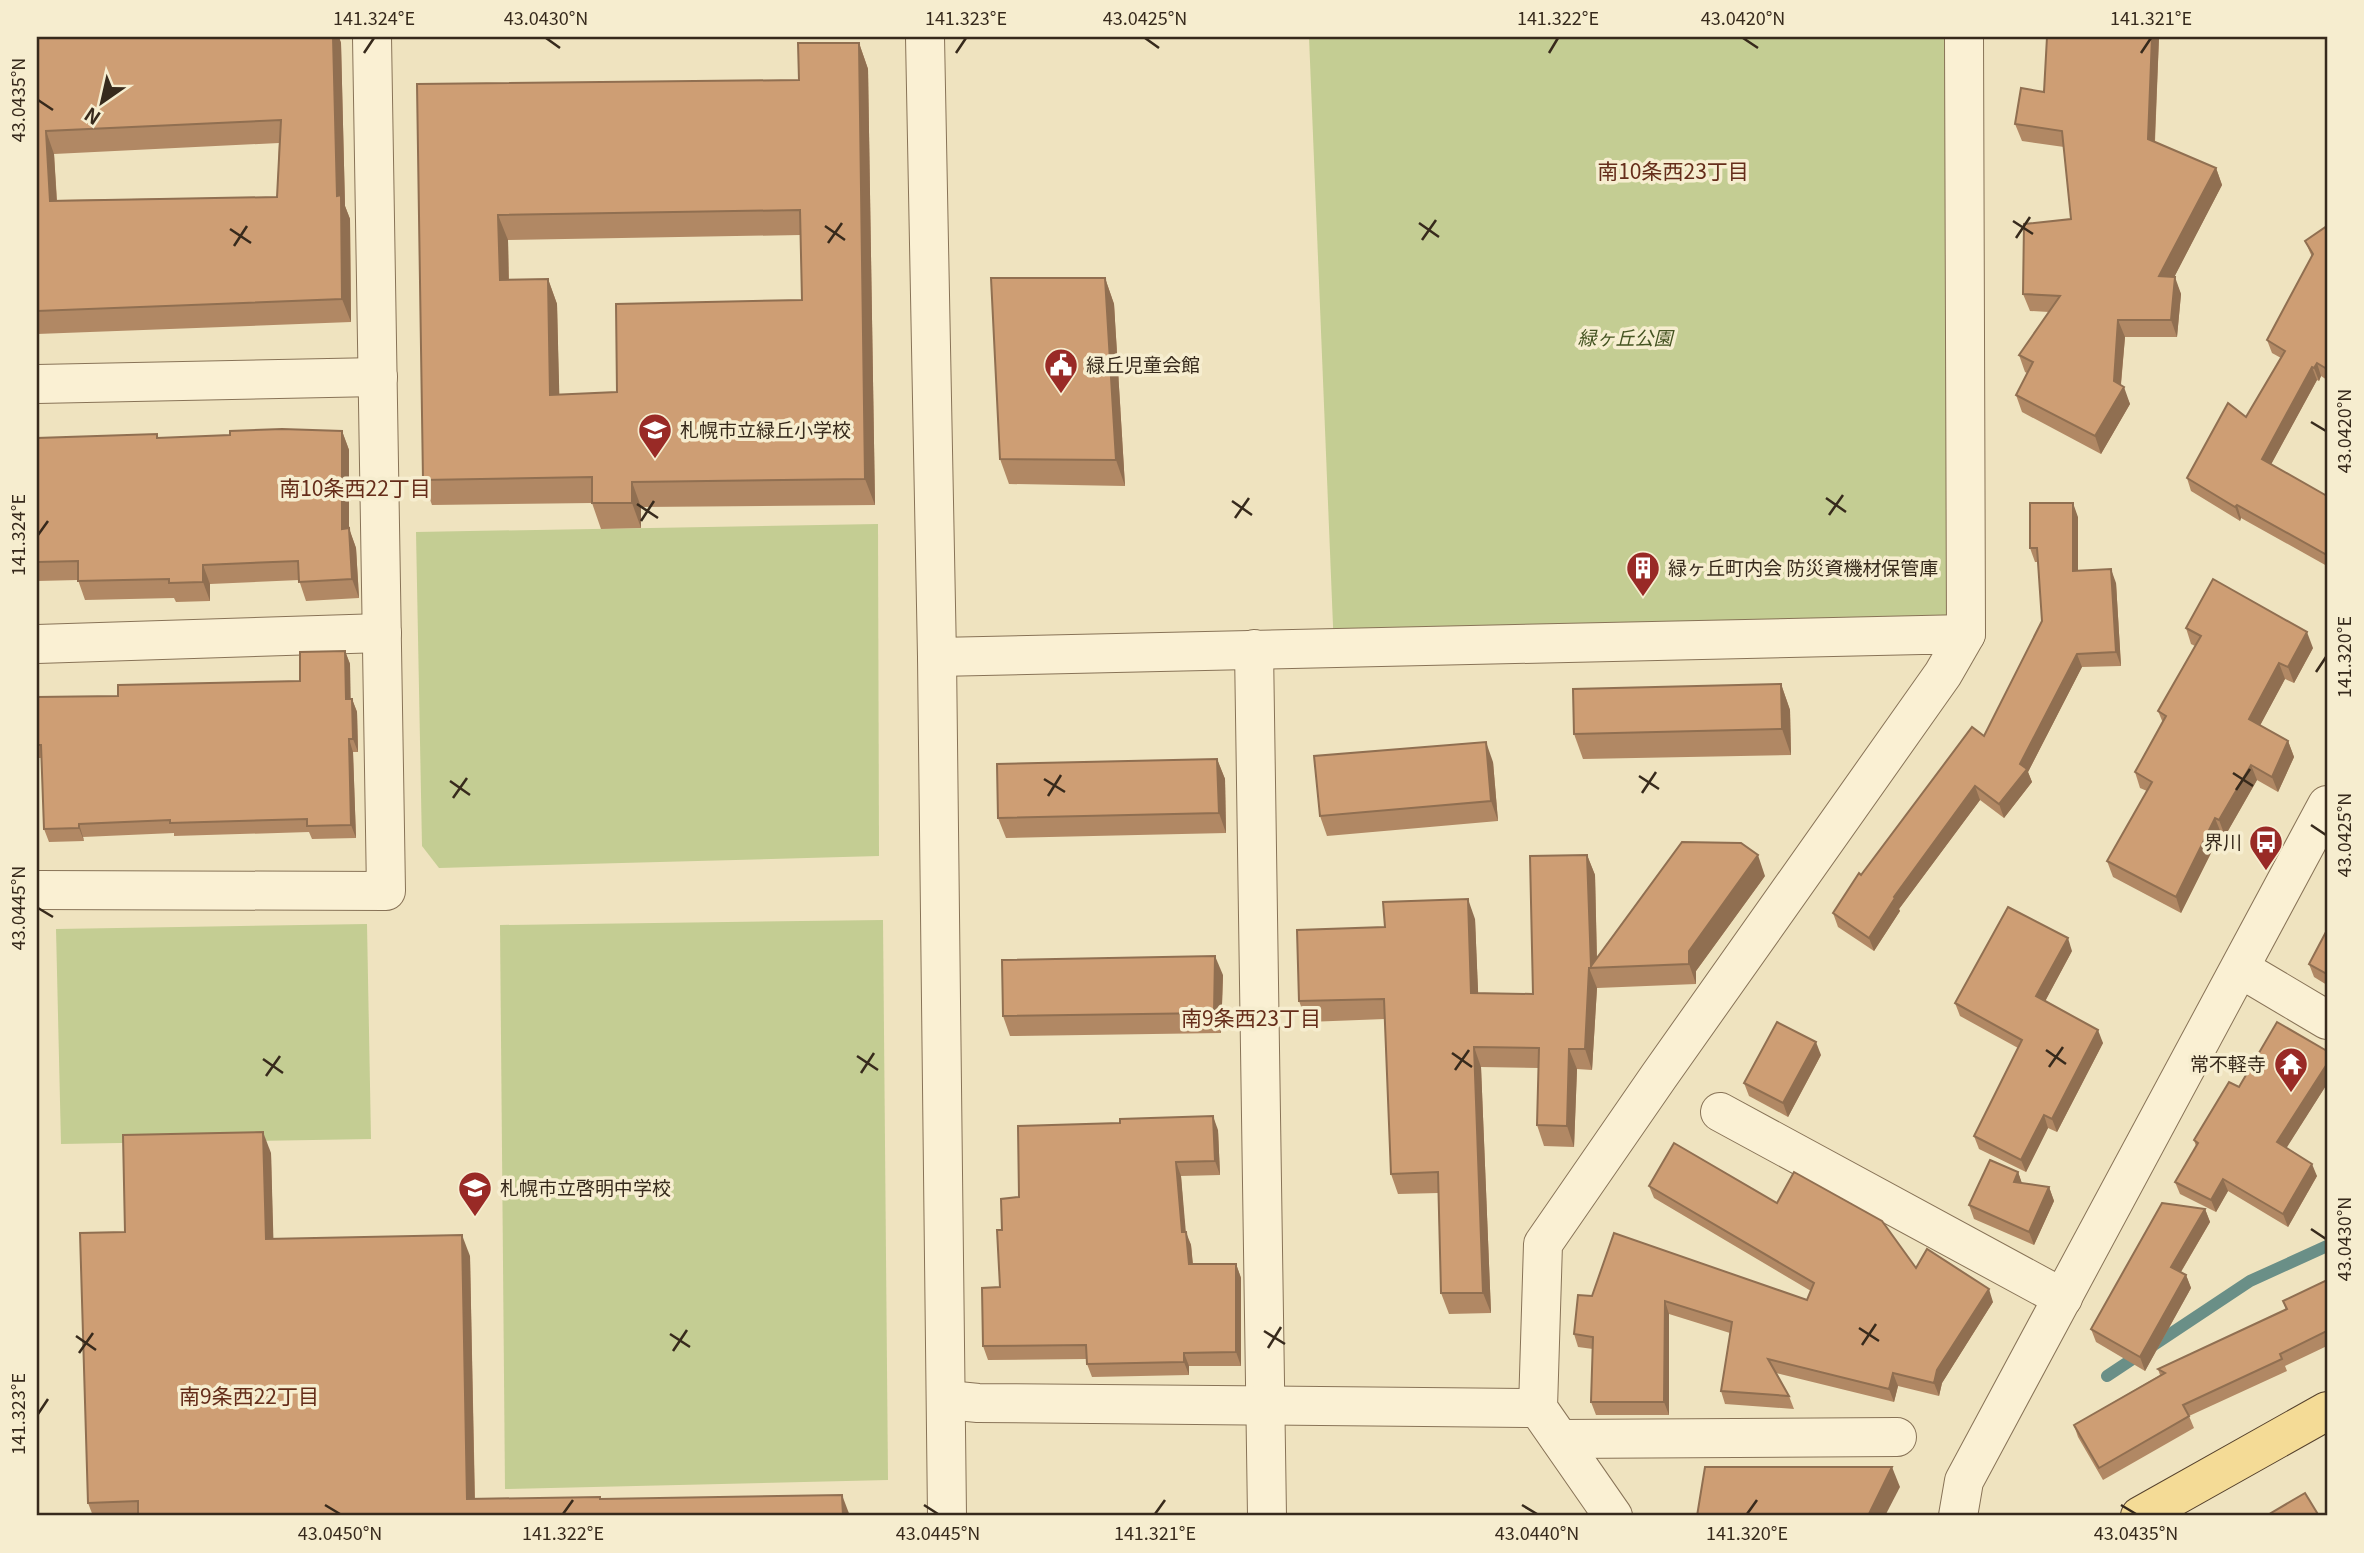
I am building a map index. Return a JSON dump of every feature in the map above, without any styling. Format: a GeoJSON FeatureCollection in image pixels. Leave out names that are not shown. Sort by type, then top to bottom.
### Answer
{"type":"FeatureCollection","features":[{"type":"Feature","properties":{"kind":"main road"},"geometry":{"type":"LineString","coordinates":[[2140,1516],[2327,1411]]}},
{"type":"Feature","properties":{"kind":"street"},"geometry":{"type":"LineString","coordinates":[[37,890],[386,891],[372,37]]}},
{"type":"Feature","properties":{"kind":"street"},"geometry":{"type":"LineString","coordinates":[[925,37],[937,657],[948,1400],[947,1516]]}},
{"type":"Feature","properties":{"kind":"street"},"geometry":{"type":"LineString","coordinates":[[1613,1516],[1538,1408],[1543,1244],[1942,674],[1966,634],[1964,37]]}},
{"type":"Feature","properties":{"kind":"street"},"geometry":{"type":"LineString","coordinates":[[37,384],[378,377]]}},
{"type":"Feature","properties":{"kind":"street"},"geometry":{"type":"LineString","coordinates":[[37,645],[382,633]]}},
{"type":"Feature","properties":{"kind":"street"},"geometry":{"type":"LineString","coordinates":[[937,657],[1966,634]]}},
{"type":"Feature","properties":{"kind":"street"},"geometry":{"type":"LineString","coordinates":[[1254,649],[1267,1516]]}},
{"type":"Feature","properties":{"kind":"street"},"geometry":{"type":"LineString","coordinates":[[1958,1516],[1965,1481],[2327,805]]}},
{"type":"Feature","properties":{"kind":"street"},"geometry":{"type":"LineString","coordinates":[[2241,969],[2327,1020]]}},
{"type":"Feature","properties":{"kind":"street"},"geometry":{"type":"LineString","coordinates":[[1720,1112],[2063,1298]]}},
{"type":"Feature","properties":{"kind":"street"},"geometry":{"type":"LineString","coordinates":[[948,1400],[1538,1408]]}},
{"type":"Feature","properties":{"kind":"street"},"geometry":{"type":"LineString","coordinates":[[1560,1439],[1897,1437]]}},
{"type":"Feature","properties":{"kind":"green space","name":"緑ヶ丘公園"},"geometry":{"type":"Polygon","coordinates":[[[1309,37],[1952,37],[1972,595],[1942,627],[1334,650],[1309,37]]]}},
{"type":"Feature","properties":{"kind":"green space"},"geometry":{"type":"Polygon","coordinates":[[[878,524],[879,856],[439,868],[422,846],[416,532],[878,524]]]}},
{"type":"Feature","properties":{"kind":"green space"},"geometry":{"type":"Polygon","coordinates":[[[883,920],[888,1480],[505,1489],[500,925],[883,920]]]}},
{"type":"Feature","properties":{"kind":"green space"},"geometry":{"type":"Polygon","coordinates":[[[367,924],[371,1139],[61,1144],[56,929],[367,924]]]}},
{"type":"Feature","properties":{"kind":"building"},"geometry":{"type":"Polygon","coordinates":[[[37,37],[333,37],[337,196],[341,195],[342,299],[37,311],[37,37]],[[281,120],[46,131],[50,201],[277,197],[281,120]]]}},
{"type":"Feature","properties":{"kind":"building"},"geometry":{"type":"Polygon","coordinates":[[[2047,37],[2152,37],[2148,139],[2216,168],[2159,276],[2175,277],[2171,320],[2118,320],[2114,381],[2124,387],[2095,436],[2016,395],[2033,362],[2019,355],[2060,296],[2023,294],[2024,224],[2071,219],[2062,131],[2015,124],[2021,88],[2044,92],[2047,37]]]}},
{"type":"Feature","properties":{"kind":"building"},"geometry":{"type":"Polygon","coordinates":[[[798,43],[859,43],[865,479],[632,482],[632,503],[592,503],[592,477],[423,480],[417,84],[799,80],[798,43]],[[800,210],[498,215],[500,280],[548,279],[550,395],[617,392],[616,304],[802,300],[800,210]]]}},
{"type":"Feature","properties":{"kind":"building"},"geometry":{"type":"Polygon","coordinates":[[[2327,226],[2327,369],[2317,363],[2312,367],[2262,459],[2327,496],[2327,555],[2237,505],[2235,507],[2187,478],[2228,403],[2246,417],[2285,351],[2267,340],[2313,254],[2305,241],[2327,226]]]}},
{"type":"Feature","properties":{"kind":"building"},"geometry":{"type":"Polygon","coordinates":[[[991,278],[1105,278],[1116,460],[1000,459],[991,278]]]}},
{"type":"Feature","properties":{"kind":"building"},"geometry":{"type":"Polygon","coordinates":[[[230,431],[342,431],[342,529],[349,528],[352,579],[299,582],[298,561],[203,565],[203,582],[169,583],[169,579],[78,581],[78,561],[37,562],[37,438],[157,434],[157,438],[230,435],[230,431]]]}},
{"type":"Feature","properties":{"kind":"building"},"geometry":{"type":"Polygon","coordinates":[[[2030,503],[2073,503],[2073,571],[2111,569],[2116,652],[2077,654],[2020,764],[2027,769],[1999,804],[1975,786],[1894,897],[1869,938],[1833,913],[1859,873],[1861,875],[1972,727],[1984,736],[2042,621],[2037,548],[2030,548],[2030,503]]]}},
{"type":"Feature","properties":{"kind":"building"},"geometry":{"type":"Polygon","coordinates":[[[2213,579],[2307,632],[2288,667],[2279,663],[2249,719],[2288,741],[2272,777],[2251,765],[2219,820],[2215,818],[2176,897],[2107,861],[2152,782],[2135,772],[2166,716],[2158,711],[2201,636],[2186,628],[2213,579]]]}},
{"type":"Feature","properties":{"kind":"building"},"geometry":{"type":"Polygon","coordinates":[[[345,651],[346,699],[352,699],[353,739],[349,739],[351,825],[307,826],[307,819],[170,823],[170,820],[79,824],[79,828],[44,829],[41,745],[37,745],[37,697],[118,696],[118,685],[300,681],[300,652],[345,651]]]}},
{"type":"Feature","properties":{"kind":"building"},"geometry":{"type":"Polygon","coordinates":[[[1781,684],[1782,729],[1574,734],[1573,689],[1781,684]]]}},
{"type":"Feature","properties":{"kind":"building"},"geometry":{"type":"Polygon","coordinates":[[[1486,742],[1491,801],[1320,816],[1314,756],[1486,742]]]}},
{"type":"Feature","properties":{"kind":"building"},"geometry":{"type":"Polygon","coordinates":[[[1217,759],[1219,813],[998,818],[997,764],[1217,759]]]}},
{"type":"Feature","properties":{"kind":"building"},"geometry":{"type":"Polygon","coordinates":[[[1682,842],[1741,843],[1758,855],[1689,951],[1689,964],[1589,968],[1585,1049],[1569,1049],[1567,1126],[1537,1125],[1539,1048],[1474,1047],[1483,1293],[1441,1293],[1438,1172],[1391,1174],[1384,999],[1299,1001],[1297,930],[1385,927],[1383,902],[1468,899],[1471,993],[1533,994],[1530,856],[1587,855],[1591,966],[1682,842]]]}},
{"type":"Feature","properties":{"kind":"building"},"geometry":{"type":"Polygon","coordinates":[[[2008,907],[2068,938],[2036,996],[2098,1030],[2052,1119],[2044,1115],[2021,1160],[1974,1136],[2022,1040],[1955,1003],[2008,907]]]}},
{"type":"Feature","properties":{"kind":"building"},"geometry":{"type":"Polygon","coordinates":[[[2327,930],[2327,974],[2309,964],[2327,930]]]}},
{"type":"Feature","properties":{"kind":"building"},"geometry":{"type":"Polygon","coordinates":[[[1215,956],[1214,1013],[1003,1016],[1002,960],[1215,956]]]}},
{"type":"Feature","properties":{"kind":"building"},"geometry":{"type":"Polygon","coordinates":[[[1777,1022],[1816,1042],[1783,1103],[1744,1083],[1777,1022]]]}},
{"type":"Feature","properties":{"kind":"building"},"geometry":{"type":"Polygon","coordinates":[[[2277,1022],[2327,1051],[2327,1064],[2277,1142],[2312,1164],[2283,1214],[2223,1179],[2211,1200],[2175,1182],[2198,1143],[2194,1140],[2229,1082],[2239,1087],[2277,1022]]]}},
{"type":"Feature","properties":{"kind":"building"},"geometry":{"type":"Polygon","coordinates":[[[1213,1116],[1215,1161],[1176,1162],[1182,1232],[1186,1232],[1189,1264],[1236,1264],[1236,1352],[1184,1353],[1184,1362],[1087,1364],[1086,1345],[983,1346],[982,1288],[1000,1287],[997,1230],[1002,1230],[1001,1199],[1019,1197],[1018,1126],[1120,1123],[1120,1119],[1213,1116]]]}},
{"type":"Feature","properties":{"kind":"building"},"geometry":{"type":"Polygon","coordinates":[[[263,1132],[266,1239],[462,1235],[467,1499],[842,1495],[843,1516],[138,1516],[138,1501],[88,1503],[80,1233],[125,1232],[123,1135],[263,1132]]]}},
{"type":"Feature","properties":{"kind":"building"},"geometry":{"type":"Polygon","coordinates":[[[1674,1143],[1777,1203],[1794,1172],[1882,1221],[1916,1268],[1927,1249],[1989,1289],[1937,1370],[1934,1383],[1893,1373],[1889,1389],[1768,1359],[1789,1396],[1721,1391],[1732,1322],[1665,1301],[1664,1402],[1591,1402],[1593,1337],[1574,1334],[1578,1295],[1592,1296],[1614,1233],[1807,1300],[1814,1283],[1649,1186],[1674,1143]]]}},
{"type":"Feature","properties":{"kind":"building"},"geometry":{"type":"Polygon","coordinates":[[[1990,1160],[2018,1172],[2014,1182],[2049,1187],[2029,1232],[1969,1205],[1990,1160]]]}},
{"type":"Feature","properties":{"kind":"building"},"geometry":{"type":"Polygon","coordinates":[[[2162,1203],[2205,1209],[2171,1267],[2186,1275],[2140,1357],[2091,1329],[2162,1203]]]}},
{"type":"Feature","properties":{"kind":"building"},"geometry":{"type":"Polygon","coordinates":[[[2327,1280],[2327,1331],[2280,1354],[2282,1359],[2183,1405],[2189,1416],[2099,1468],[2074,1425],[2165,1373],[2158,1369],[2287,1309],[2283,1301],[2327,1280]]]}},
{"type":"Feature","properties":{"kind":"building"},"geometry":{"type":"Polygon","coordinates":[[[1705,1467],[1892,1467],[1868,1516],[1697,1516],[1705,1467]]]}},
{"type":"Feature","properties":{"kind":"building"},"geometry":{"type":"Polygon","coordinates":[[[2305,1493],[2319,1516],[2266,1516],[2305,1493]]]}},
{"type":"Feature","properties":{"kind":"waterway","name":"界川"},"geometry":{"type":"LineString","coordinates":[[2107,1376],[2250,1281],[2327,1246]]}},
{"type":"Feature","properties":{"kind":"place","name":"緑丘児童会館"},"geometry":{"type":"Point","coordinates":[1061,395]}},
{"type":"Feature","properties":{"kind":"place","name":"札幌市立緑丘小学校"},"geometry":{"type":"Point","coordinates":[655,460]}},
{"type":"Feature","properties":{"kind":"place","name":"緑ヶ丘町内会 防災資機材保管庫"},"geometry":{"type":"Point","coordinates":[1643,598]}},
{"type":"Feature","properties":{"kind":"place","name":"界川"},"geometry":{"type":"Point","coordinates":[2266,872]}},
{"type":"Feature","properties":{"kind":"place","name":"常不軽寺"},"geometry":{"type":"Point","coordinates":[2291,1094]}},
{"type":"Feature","properties":{"kind":"place","name":"札幌市立啓明中学校"},"geometry":{"type":"Point","coordinates":[475,1218]}},
{"type":"Feature","properties":{"kind":"district","name":"南10条西23丁目"},"geometry":{"type":"Point","coordinates":[1673,172]}},
{"type":"Feature","properties":{"kind":"district","name":"南10条西22丁目"},"geometry":{"type":"Point","coordinates":[355,489]}},
{"type":"Feature","properties":{"kind":"district","name":"南9条西23丁目"},"geometry":{"type":"Point","coordinates":[1251,1019]}},
{"type":"Feature","properties":{"kind":"district","name":"南9条西22丁目"},"geometry":{"type":"Point","coordinates":[249,1397]}}]}
